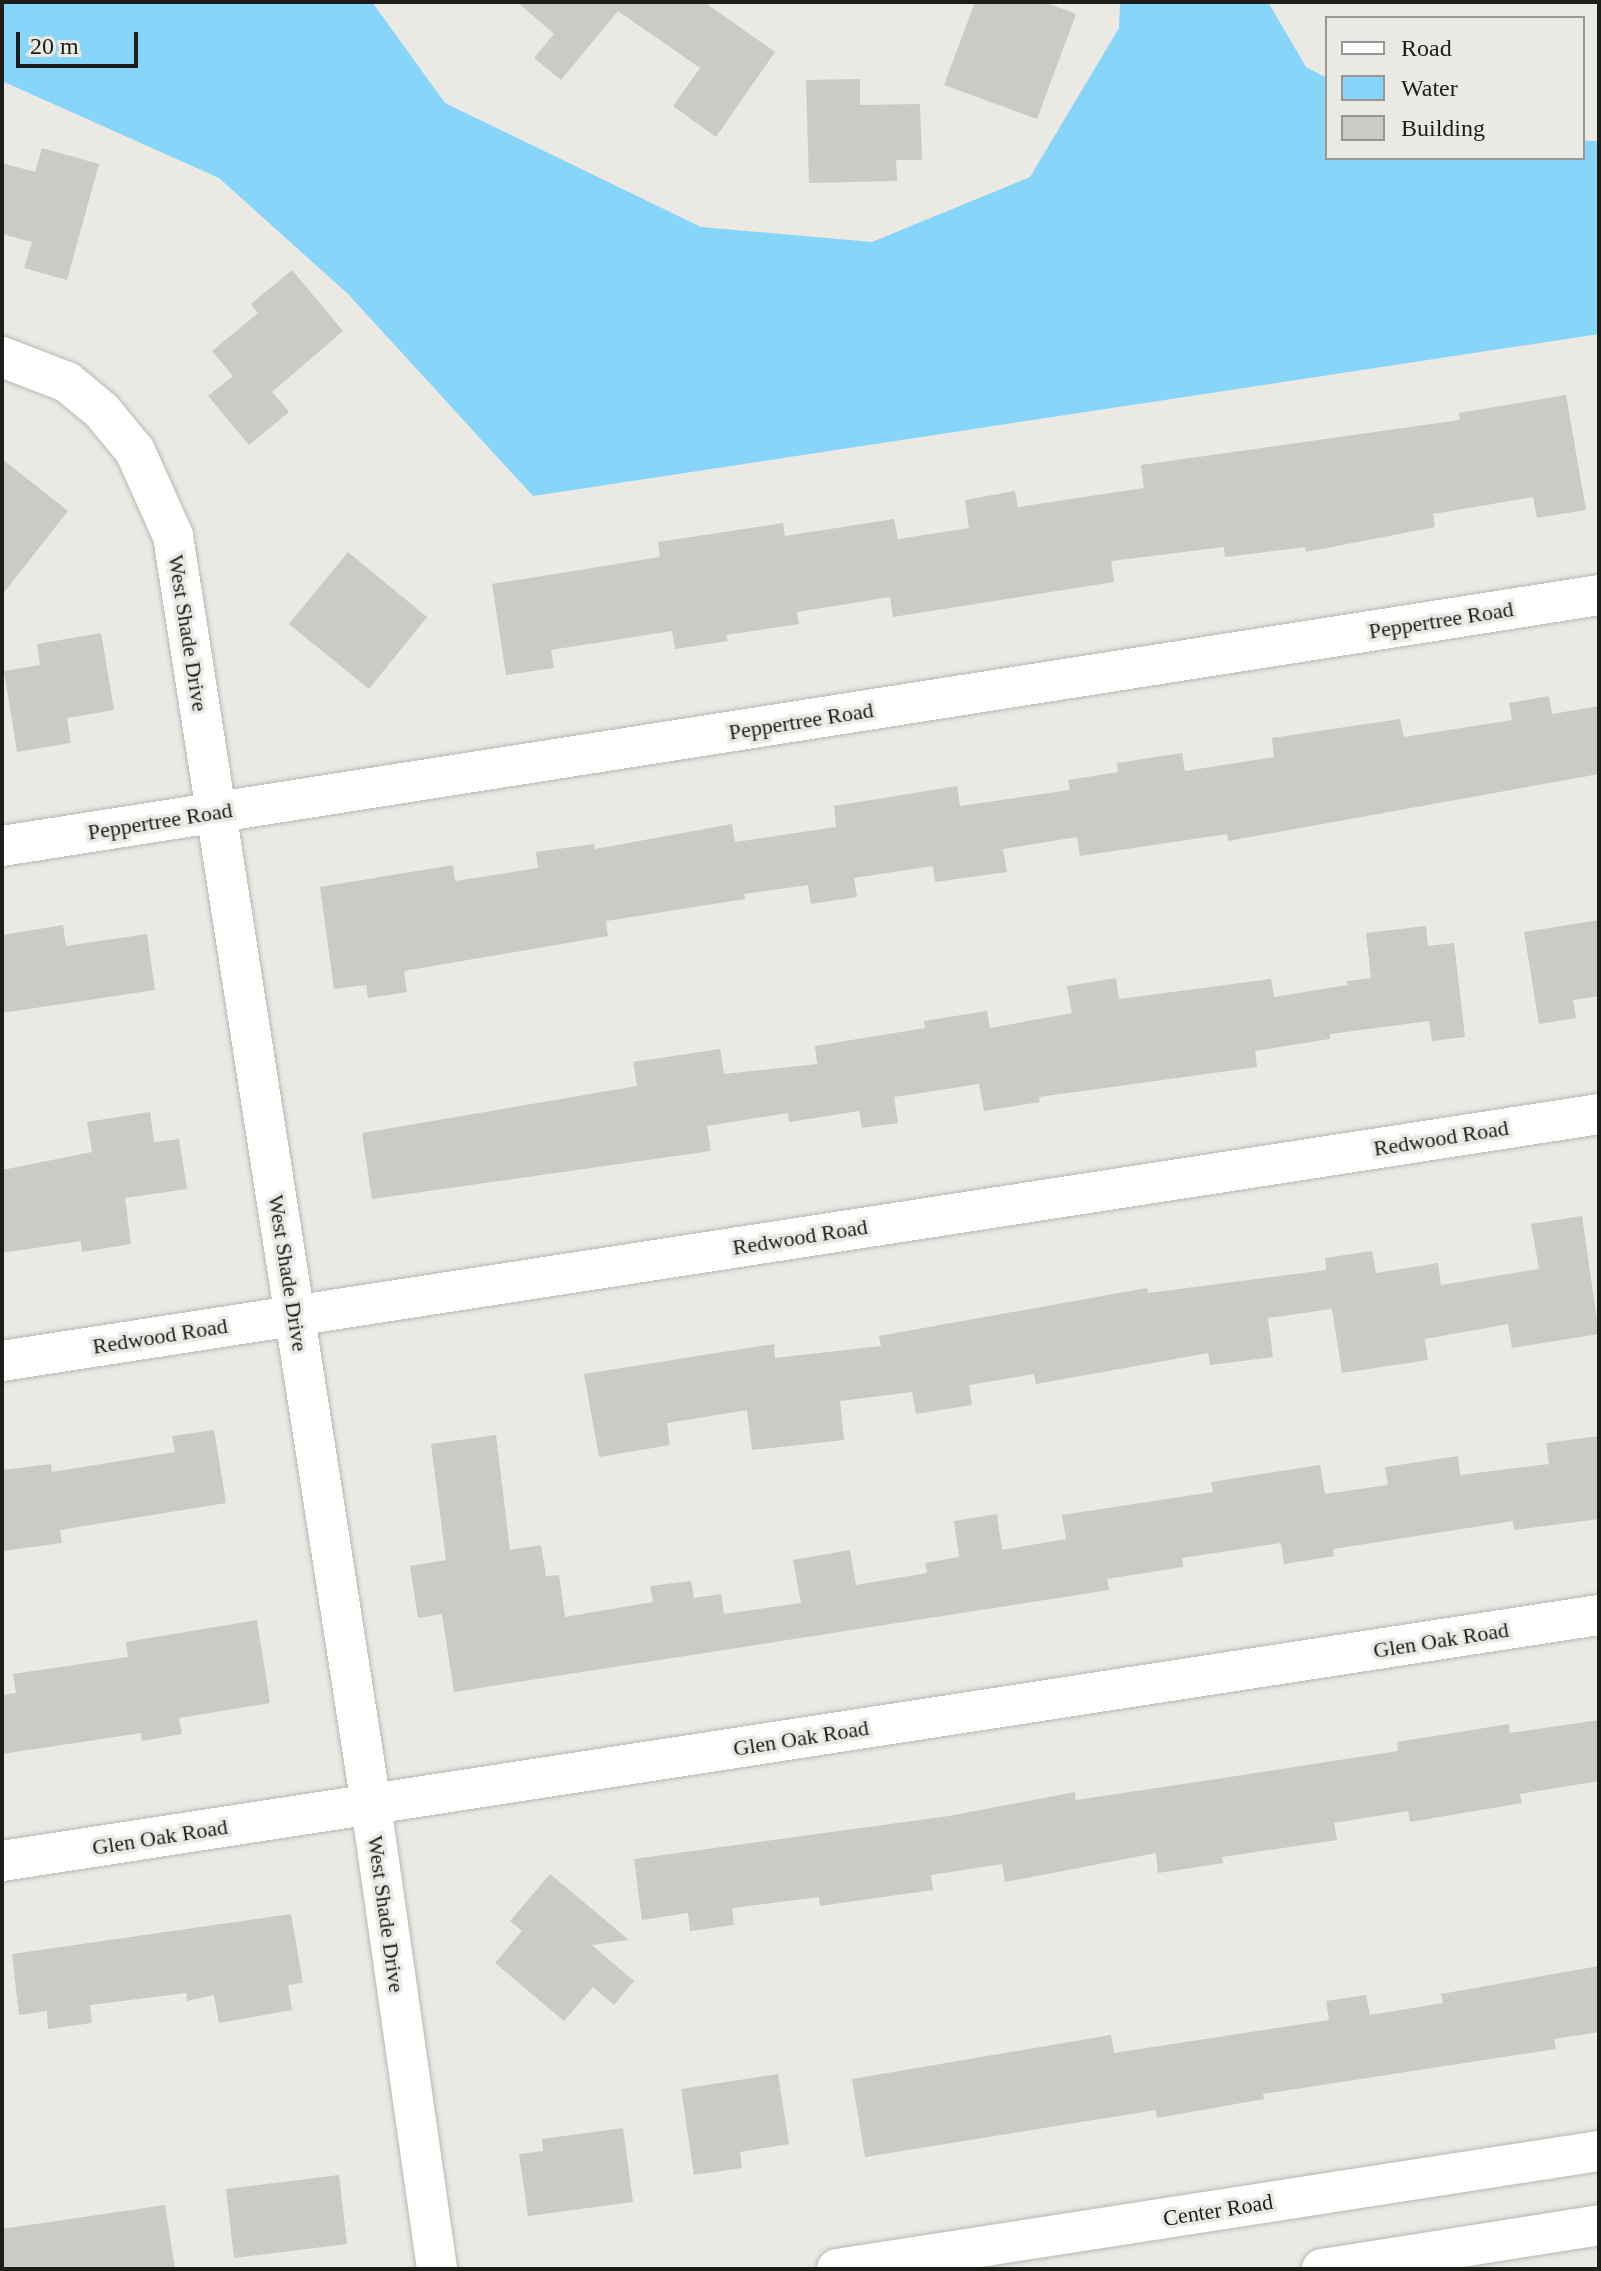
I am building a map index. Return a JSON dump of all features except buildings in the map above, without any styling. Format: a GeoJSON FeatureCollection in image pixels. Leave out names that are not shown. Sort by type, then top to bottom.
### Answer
{"type":"FeatureCollection","features":[{"type":"Feature","properties":{"kind":"street","name":"West Shade Drive"},"geometry":{"type":"LineString","coordinates":[[2,357],[67,382],[102,411],[155,488],[173,536],[371,1805],[437,2269]]}},
{"type":"Feature","properties":{"kind":"street","name":"Peppertree Road"},"geometry":{"type":"LineString","coordinates":[[2,846],[1599,595]]}},
{"type":"Feature","properties":{"kind":"street","name":"Redwood Road"},"geometry":{"type":"LineString","coordinates":[[2,1361],[1599,1114]]}},
{"type":"Feature","properties":{"kind":"street","name":"Glen Oak Road"},"geometry":{"type":"LineString","coordinates":[[2,1861],[1599,1615]]}},
{"type":"Feature","properties":{"kind":"street","name":"Center Road"},"geometry":{"type":"LineString","coordinates":[[837,2269],[1599,2151]]}},
{"type":"Feature","properties":{"kind":"street"},"geometry":{"type":"LineString","coordinates":[[1322,2269],[1599,2225]]}},
{"type":"Feature","properties":{"kind":"water"},"geometry":{"type":"Polygon","coordinates":[[[2,2],[372,2],[445,103],[701,227],[872,242],[1030,177],[1119,28],[1120,2],[1268,2],[1306,67],[1325,77],[1325,160],[1585,160],[1585,141],[1599,141],[1599,334],[533,496],[348,294],[219,178],[2,81],[2,2]]]}}]}
